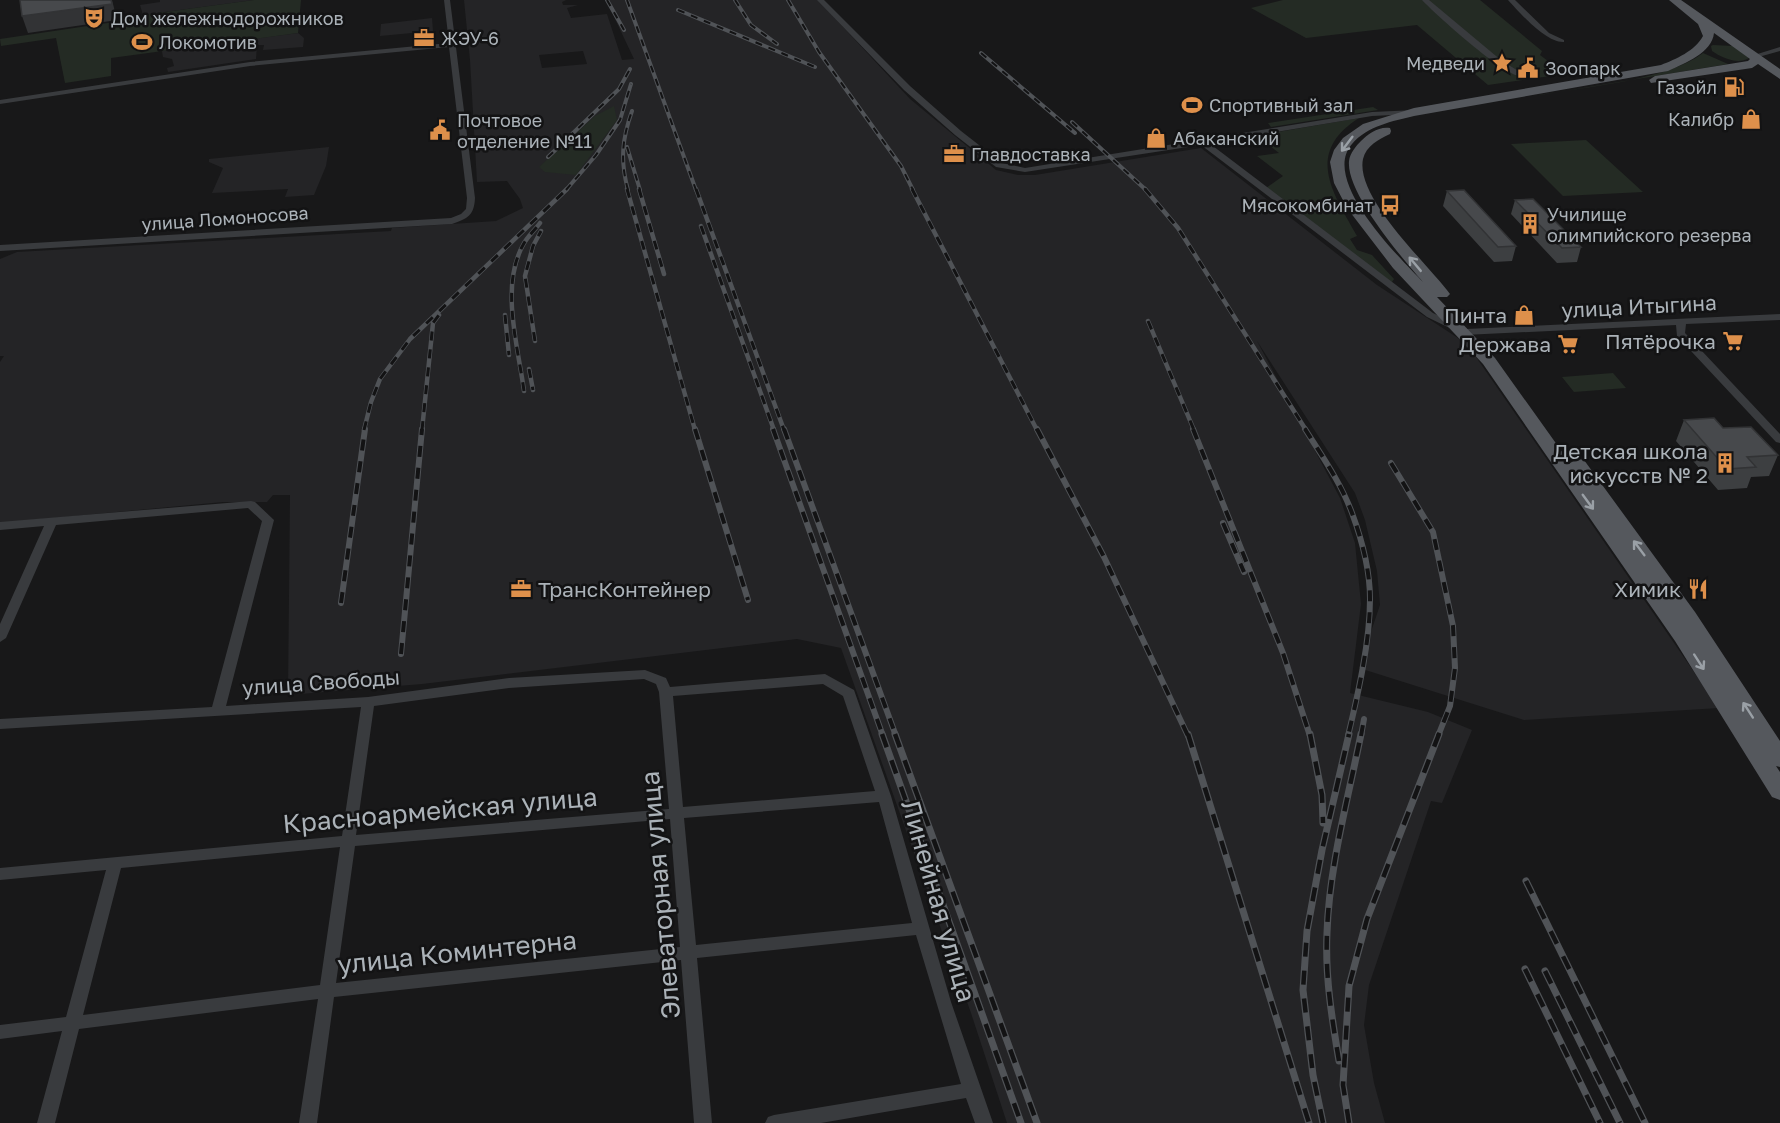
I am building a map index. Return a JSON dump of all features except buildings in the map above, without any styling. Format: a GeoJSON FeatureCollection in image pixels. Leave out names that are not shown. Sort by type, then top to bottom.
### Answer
{"type":"FeatureCollection","features":[{"type":"Feature","properties":{"kind":"main road"},"geometry":{"type":"LineString","coordinates":[[1674,0],[1752,54],[1780,77]]}},
{"type":"Feature","properties":{"kind":"main road"},"geometry":{"type":"LineString","coordinates":[[1688,10],[1708,29],[1710,51]]}},
{"type":"Feature","properties":{"kind":"main road"},"geometry":{"type":"LineString","coordinates":[[1752,54],[1721,42],[1710,51],[1664,68],[1414,112],[1382,120],[1363,129],[1346,142],[1337,162],[1341,183],[1352,204],[1414,285],[1471,332],[1642,576],[1780,791]]}},
{"type":"Feature","properties":{"kind":"main road"},"geometry":{"type":"LineString","coordinates":[[1710,51],[1780,77]]}},
{"type":"Feature","properties":{"kind":"main road"},"geometry":{"type":"LineString","coordinates":[[1752,54],[1752,63],[1743,65],[1419,120],[1382,132],[1364,145],[1355,161],[1357,178],[1366,198],[1411,259],[1471,332],[1530,398],[1655,569],[1780,759]]}},
{"type":"Feature","properties":{"kind":"main road"},"geometry":{"type":"LineString","coordinates":[[1701,72],[1736,69],[1764,72]]}},
{"type":"Feature","properties":{"kind":"street"},"geometry":{"type":"LineString","coordinates":[[0,102],[240,65],[451,45],[447,0]]}},
{"type":"Feature","properties":{"kind":"street"},"geometry":{"type":"LineString","coordinates":[[820,0],[907,88],[958,133],[999,165],[1025,170],[1372,114],[1414,112]]}},
{"type":"Feature","properties":{"kind":"street"},"geometry":{"type":"LineString","coordinates":[[1425,0],[1499,63],[1517,74]]}},
{"type":"Feature","properties":{"kind":"street"},"geometry":{"type":"LineString","coordinates":[[1433,0],[1504,62],[1506,67]]}},
{"type":"Feature","properties":{"kind":"street"},"geometry":{"type":"LineString","coordinates":[[1511,0],[1547,34],[1562,41]]}},
{"type":"Feature","properties":{"kind":"street","name":"улица Ломоносова"},"geometry":{"type":"LineString","coordinates":[[0,248],[452,221],[464,216],[470,210],[471,198],[457,71],[451,45]]}},
{"type":"Feature","properties":{"kind":"street"},"geometry":{"type":"LineString","coordinates":[[1752,54],[1780,49]]}},
{"type":"Feature","properties":{"kind":"street"},"geometry":{"type":"LineString","coordinates":[[1202,142],[1422,309],[1471,332]]}},
{"type":"Feature","properties":{"kind":"street","name":"улица Итыгина"},"geometry":{"type":"LineString","coordinates":[[1471,332],[1780,317]]}},
{"type":"Feature","properties":{"kind":"street"},"geometry":{"type":"LineString","coordinates":[[1681,322],[1680,334],[1780,440]]}},
{"type":"Feature","properties":{"kind":"street"},"geometry":{"type":"LineString","coordinates":[[0,526],[250,504],[268,520],[218,710]]}},
{"type":"Feature","properties":{"kind":"street"},"geometry":{"type":"LineString","coordinates":[[0,638],[52,521]]}},
{"type":"Feature","properties":{"kind":"street","name":"улица Свободы"},"geometry":{"type":"LineString","coordinates":[[0,724],[368,702],[509,683],[645,674],[661,681],[666,692]]}},
{"type":"Feature","properties":{"kind":"street","name":"Линейная улица"},"geometry":{"type":"LineString","coordinates":[[666,692],[825,679],[849,693],[884,796],[921,928],[971,1090],[984,1123]]}},
{"type":"Feature","properties":{"kind":"street","name":"Элеваторная улица"},"geometry":{"type":"LineString","coordinates":[[666,692],[703,1123]]}},
{"type":"Feature","properties":{"kind":"street"},"geometry":{"type":"LineString","coordinates":[[308,1123],[368,702]]}},
{"type":"Feature","properties":{"kind":"street","name":"Красноармейская улица"},"geometry":{"type":"LineString","coordinates":[[0,874],[348,841],[884,796]]}},
{"type":"Feature","properties":{"kind":"street"},"geometry":{"type":"LineString","coordinates":[[46,1123],[115,864]]}},
{"type":"Feature","properties":{"kind":"street","name":"улица Коминтерна"},"geometry":{"type":"LineString","coordinates":[[0,1032],[327,991],[921,928]]}},
{"type":"Feature","properties":{"kind":"street"},"geometry":{"type":"LineString","coordinates":[[774,1123],[971,1090]]}},
{"type":"Feature","properties":{"kind":"shaded area"},"geometry":{"type":"Polygon","coordinates":[[[160,0],[254,0],[143,15],[140,5],[160,2],[160,0]]]}},
{"type":"Feature","properties":{"kind":"shaded area","name":"Локомотив"},"geometry":{"type":"Polygon","coordinates":[[[254,0],[301,0],[298,33],[111,58],[111,76],[65,83],[56,38],[1,46],[0,39],[128,20],[128,17],[254,0]]]}},
{"type":"Feature","properties":{"kind":"shaded area"},"geometry":{"type":"Polygon","coordinates":[[[464,0],[566,0],[562,2],[563,5],[578,5],[567,8],[571,18],[607,14],[622,60],[634,59],[606,0],[818,0],[910,99],[996,170],[1018,175],[1035,175],[1201,148],[1377,285],[1467,344],[1719,708],[1524,720],[1359,668],[1380,605],[1377,571],[1365,520],[1355,493],[1257,341],[1340,498],[1355,543],[1361,604],[1350,693],[1428,712],[1472,730],[1442,803],[1431,801],[1369,985],[1364,1025],[1374,1083],[1385,1123],[1007,1123],[971,1013],[841,648],[797,639],[422,684],[288,695],[290,495],[273,495],[267,502],[223,502],[0,523],[0,362],[4,356],[0,356],[0,259],[17,252],[391,231],[392,228],[496,221],[523,208],[520,199],[507,181],[477,182],[464,0]],[[583,51],[539,55],[542,68],[587,64],[583,51]]]}},
{"type":"Feature","properties":{"kind":"shaded area"},"geometry":{"type":"Polygon","coordinates":[[[1283,0],[1480,0],[1542,51],[1540,55],[1565,74],[1488,85],[1417,25],[1306,38],[1251,8],[1283,0]]]}},
{"type":"Feature","properties":{"kind":"shaded area"},"geometry":{"type":"Polygon","coordinates":[[[432,18],[433,31],[380,36],[381,24],[432,18]]]}},
{"type":"Feature","properties":{"kind":"shaded area"},"geometry":{"type":"Polygon","coordinates":[[[298,33],[304,38],[303,47],[263,50],[264,45],[257,45],[256,59],[168,72],[167,68],[174,66],[172,59],[163,57],[162,51],[298,33]]]}},
{"type":"Feature","properties":{"kind":"shaded area"},"geometry":{"type":"Polygon","coordinates":[[[1711,46],[1733,46],[1749,58],[1735,61],[1725,58],[1712,51],[1711,46]]]}},
{"type":"Feature","properties":{"kind":"shaded area"},"geometry":{"type":"Polygon","coordinates":[[[1703,53],[1728,64],[1627,81],[1687,63],[1703,53]]]}},
{"type":"Feature","properties":{"kind":"shaded area"},"geometry":{"type":"Polygon","coordinates":[[[614,106],[617,120],[576,175],[545,172],[539,167],[595,116],[614,106]]]}},
{"type":"Feature","properties":{"kind":"shaded area"},"geometry":{"type":"Polygon","coordinates":[[[1373,107],[1378,110],[1271,127],[1268,123],[1373,107]]]}},
{"type":"Feature","properties":{"kind":"shaded area"},"geometry":{"type":"Polygon","coordinates":[[[1359,118],[1342,131],[1332,145],[1328,159],[1328,174],[1339,204],[1357,236],[1350,239],[1357,250],[1372,255],[1394,279],[1392,282],[1266,188],[1283,176],[1257,156],[1279,153],[1266,143],[1278,132],[1359,118]]]}},
{"type":"Feature","properties":{"kind":"shaded area"},"geometry":{"type":"Polygon","coordinates":[[[1586,140],[1643,192],[1563,196],[1511,144],[1586,140]]]}},
{"type":"Feature","properties":{"kind":"shaded area"},"geometry":{"type":"Polygon","coordinates":[[[329,147],[326,166],[314,195],[285,197],[288,189],[212,193],[223,168],[209,162],[209,159],[329,147]]]}},
{"type":"Feature","properties":{"kind":"shaded area"},"geometry":{"type":"Polygon","coordinates":[[[1613,373],[1626,388],[1574,392],[1562,377],[1613,373]]]}},
{"type":"Feature","properties":{"kind":"railway"},"geometry":{"type":"LineString","coordinates":[[607,0],[624,30]]}},
{"type":"Feature","properties":{"kind":"railway"},"geometry":{"type":"LineString","coordinates":[[627,0],[696,190]]}},
{"type":"Feature","properties":{"kind":"railway"},"geometry":{"type":"LineString","coordinates":[[735,0],[751,25],[777,44]]}},
{"type":"Feature","properties":{"kind":"railway"},"geometry":{"type":"LineString","coordinates":[[788,0],[819,52],[901,166],[913,190]]}},
{"type":"Feature","properties":{"kind":"railway"},"geometry":{"type":"LineString","coordinates":[[678,10],[815,67]]}},
{"type":"Feature","properties":{"kind":"railway"},"geometry":{"type":"LineString","coordinates":[[981,53],[1075,133]]}},
{"type":"Feature","properties":{"kind":"railway"},"geometry":{"type":"LineString","coordinates":[[548,157],[619,89],[630,69]]}},
{"type":"Feature","properties":{"kind":"railway"},"geometry":{"type":"LineString","coordinates":[[566,190],[596,155],[620,120],[631,84]]}},
{"type":"Feature","properties":{"kind":"railway"},"geometry":{"type":"LineString","coordinates":[[628,190],[623,150],[632,111]]}},
{"type":"Feature","properties":{"kind":"railway"},"geometry":{"type":"LineString","coordinates":[[1072,122],[1145,189]]}},
{"type":"Feature","properties":{"kind":"railway"},"geometry":{"type":"LineString","coordinates":[[627,147],[640,190]]}},
{"type":"Feature","properties":{"kind":"railway"},"geometry":{"type":"LineString","coordinates":[[627,189],[695,430]]}},
{"type":"Feature","properties":{"kind":"railway"},"geometry":{"type":"LineString","coordinates":[[639,189],[664,274]]}},
{"type":"Feature","properties":{"kind":"railway"},"geometry":{"type":"LineString","coordinates":[[696,189],[784,430]]}},
{"type":"Feature","properties":{"kind":"railway"},"geometry":{"type":"LineString","coordinates":[[912,189],[1037,430]]}},
{"type":"Feature","properties":{"kind":"railway"},"geometry":{"type":"LineString","coordinates":[[1145,189],[1178,228],[1306,430]]}},
{"type":"Feature","properties":{"kind":"railway"},"geometry":{"type":"LineString","coordinates":[[364,430],[380,379],[410,339],[566,190]]}},
{"type":"Feature","properties":{"kind":"railway"},"geometry":{"type":"LineString","coordinates":[[524,391],[513,317],[513,279],[516,261],[523,245],[540,223]]}},
{"type":"Feature","properties":{"kind":"railway"},"geometry":{"type":"LineString","coordinates":[[701,226],[774,430]]}},
{"type":"Feature","properties":{"kind":"railway"},"geometry":{"type":"LineString","coordinates":[[535,341],[525,276],[533,246],[541,231]]}},
{"type":"Feature","properties":{"kind":"railway"},"geometry":{"type":"LineString","coordinates":[[422,430],[433,323],[439,315]]}},
{"type":"Feature","properties":{"kind":"railway"},"geometry":{"type":"LineString","coordinates":[[505,315],[509,355]]}},
{"type":"Feature","properties":{"kind":"railway"},"geometry":{"type":"LineString","coordinates":[[1148,321],[1194,430]]}},
{"type":"Feature","properties":{"kind":"railway"},"geometry":{"type":"LineString","coordinates":[[529,369],[533,390]]}},
{"type":"Feature","properties":{"kind":"railway"},"geometry":{"type":"LineString","coordinates":[[341,603],[365,429]]}},
{"type":"Feature","properties":{"kind":"railway"},"geometry":{"type":"LineString","coordinates":[[401,654],[422,429]]}},
{"type":"Feature","properties":{"kind":"railway"},"geometry":{"type":"LineString","coordinates":[[695,429],[748,600]]}},
{"type":"Feature","properties":{"kind":"railway"},"geometry":{"type":"LineString","coordinates":[[773,429],[883,736]]}},
{"type":"Feature","properties":{"kind":"railway"},"geometry":{"type":"LineString","coordinates":[[784,429],[896,736]]}},
{"type":"Feature","properties":{"kind":"railway"},"geometry":{"type":"LineString","coordinates":[[1037,429],[1104,557],[1188,736]]}},
{"type":"Feature","properties":{"kind":"railway"},"geometry":{"type":"LineString","coordinates":[[1193,429],[1283,653],[1310,736]]}},
{"type":"Feature","properties":{"kind":"railway"},"geometry":{"type":"LineString","coordinates":[[1305,429],[1348,502],[1356,523],[1369,578],[1370,599],[1366,650],[1348,736]]}},
{"type":"Feature","properties":{"kind":"railway"},"geometry":{"type":"LineString","coordinates":[[1391,463],[1433,532],[1453,626],[1455,668],[1450,706],[1438,736]]}},
{"type":"Feature","properties":{"kind":"railway"},"geometry":{"type":"LineString","coordinates":[[1223,523],[1244,572]]}},
{"type":"Feature","properties":{"kind":"railway"},"geometry":{"type":"LineString","coordinates":[[1361,736],[1364,719]]}},
{"type":"Feature","properties":{"kind":"railway"},"geometry":{"type":"LineString","coordinates":[[882,734],[1021,1123]]}},
{"type":"Feature","properties":{"kind":"railway"},"geometry":{"type":"LineString","coordinates":[[895,734],[1037,1123]]}},
{"type":"Feature","properties":{"kind":"railway"},"geometry":{"type":"LineString","coordinates":[[1188,734],[1309,1123]]}},
{"type":"Feature","properties":{"kind":"railway"},"geometry":{"type":"LineString","coordinates":[[1310,734],[1322,795],[1323,823]]}},
{"type":"Feature","properties":{"kind":"railway"},"geometry":{"type":"LineString","coordinates":[[1323,1123],[1313,1075],[1303,990],[1307,931],[1322,850],[1349,734]]}},
{"type":"Feature","properties":{"kind":"railway"},"geometry":{"type":"LineString","coordinates":[[1339,1061],[1328,982],[1329,908],[1340,833],[1361,734]]}},
{"type":"Feature","properties":{"kind":"railway"},"geometry":{"type":"LineString","coordinates":[[1349,1123],[1343,1085],[1349,986],[1367,919],[1439,734]]}},
{"type":"Feature","properties":{"kind":"railway"},"geometry":{"type":"LineString","coordinates":[[1526,881],[1645,1123]]}},
{"type":"Feature","properties":{"kind":"railway"},"geometry":{"type":"LineString","coordinates":[[1525,969],[1600,1123]]}},
{"type":"Feature","properties":{"kind":"railway"},"geometry":{"type":"LineString","coordinates":[[1545,971],[1620,1123]]}},
{"type":"Feature","properties":{"kind":"place","name":"Дом жележнодорожников"},"geometry":{"type":"Point","coordinates":[94,18]}},
{"type":"Feature","properties":{"kind":"place","name":"ЖЭУ-6"},"geometry":{"type":"Point","coordinates":[424,38]}},
{"type":"Feature","properties":{"kind":"place","name":"Локомотив"},"geometry":{"type":"Point","coordinates":[142,42]}},
{"type":"Feature","properties":{"kind":"place","name":"Медведи"},"geometry":{"type":"Point","coordinates":[1502,63]}},
{"type":"Feature","properties":{"kind":"place","name":"Зоопарк"},"geometry":{"type":"Point","coordinates":[1528,68]}},
{"type":"Feature","properties":{"kind":"place","name":"Газойл"},"geometry":{"type":"Point","coordinates":[1734,87]}},
{"type":"Feature","properties":{"kind":"place","name":"Спортивный зал"},"geometry":{"type":"Point","coordinates":[1192,105]}},
{"type":"Feature","properties":{"kind":"place","name":"Калибр"},"geometry":{"type":"Point","coordinates":[1751,119]}},
{"type":"Feature","properties":{"kind":"place","name":"Почтовое отделение №11"},"geometry":{"type":"Point","coordinates":[440,130]}},
{"type":"Feature","properties":{"kind":"place","name":"Абаканский"},"geometry":{"type":"Point","coordinates":[1156,138]}},
{"type":"Feature","properties":{"kind":"place","name":"Главдоставка"},"geometry":{"type":"Point","coordinates":[954,154]}},
{"type":"Feature","properties":{"kind":"place","name":"Мясокомбинат"},"geometry":{"type":"Point","coordinates":[1390,205]}},
{"type":"Feature","properties":{"kind":"place","name":"Училище олимпийского резерва"},"geometry":{"type":"Point","coordinates":[1530,224]}},
{"type":"Feature","properties":{"kind":"place","name":"Пинта"},"geometry":{"type":"Point","coordinates":[1524,315]}},
{"type":"Feature","properties":{"kind":"place","name":"Пятёрочка"},"geometry":{"type":"Point","coordinates":[1733,341]}},
{"type":"Feature","properties":{"kind":"place","name":"Держава"},"geometry":{"type":"Point","coordinates":[1568,344]}},
{"type":"Feature","properties":{"kind":"place","name":"Детская школа искусств № 2"},"geometry":{"type":"Point","coordinates":[1725,463]}},
{"type":"Feature","properties":{"kind":"place","name":"ТрансКонтейнер"},"geometry":{"type":"Point","coordinates":[521,589]}},
{"type":"Feature","properties":{"kind":"place","name":"Химик"},"geometry":{"type":"Point","coordinates":[1698,589]}}]}
